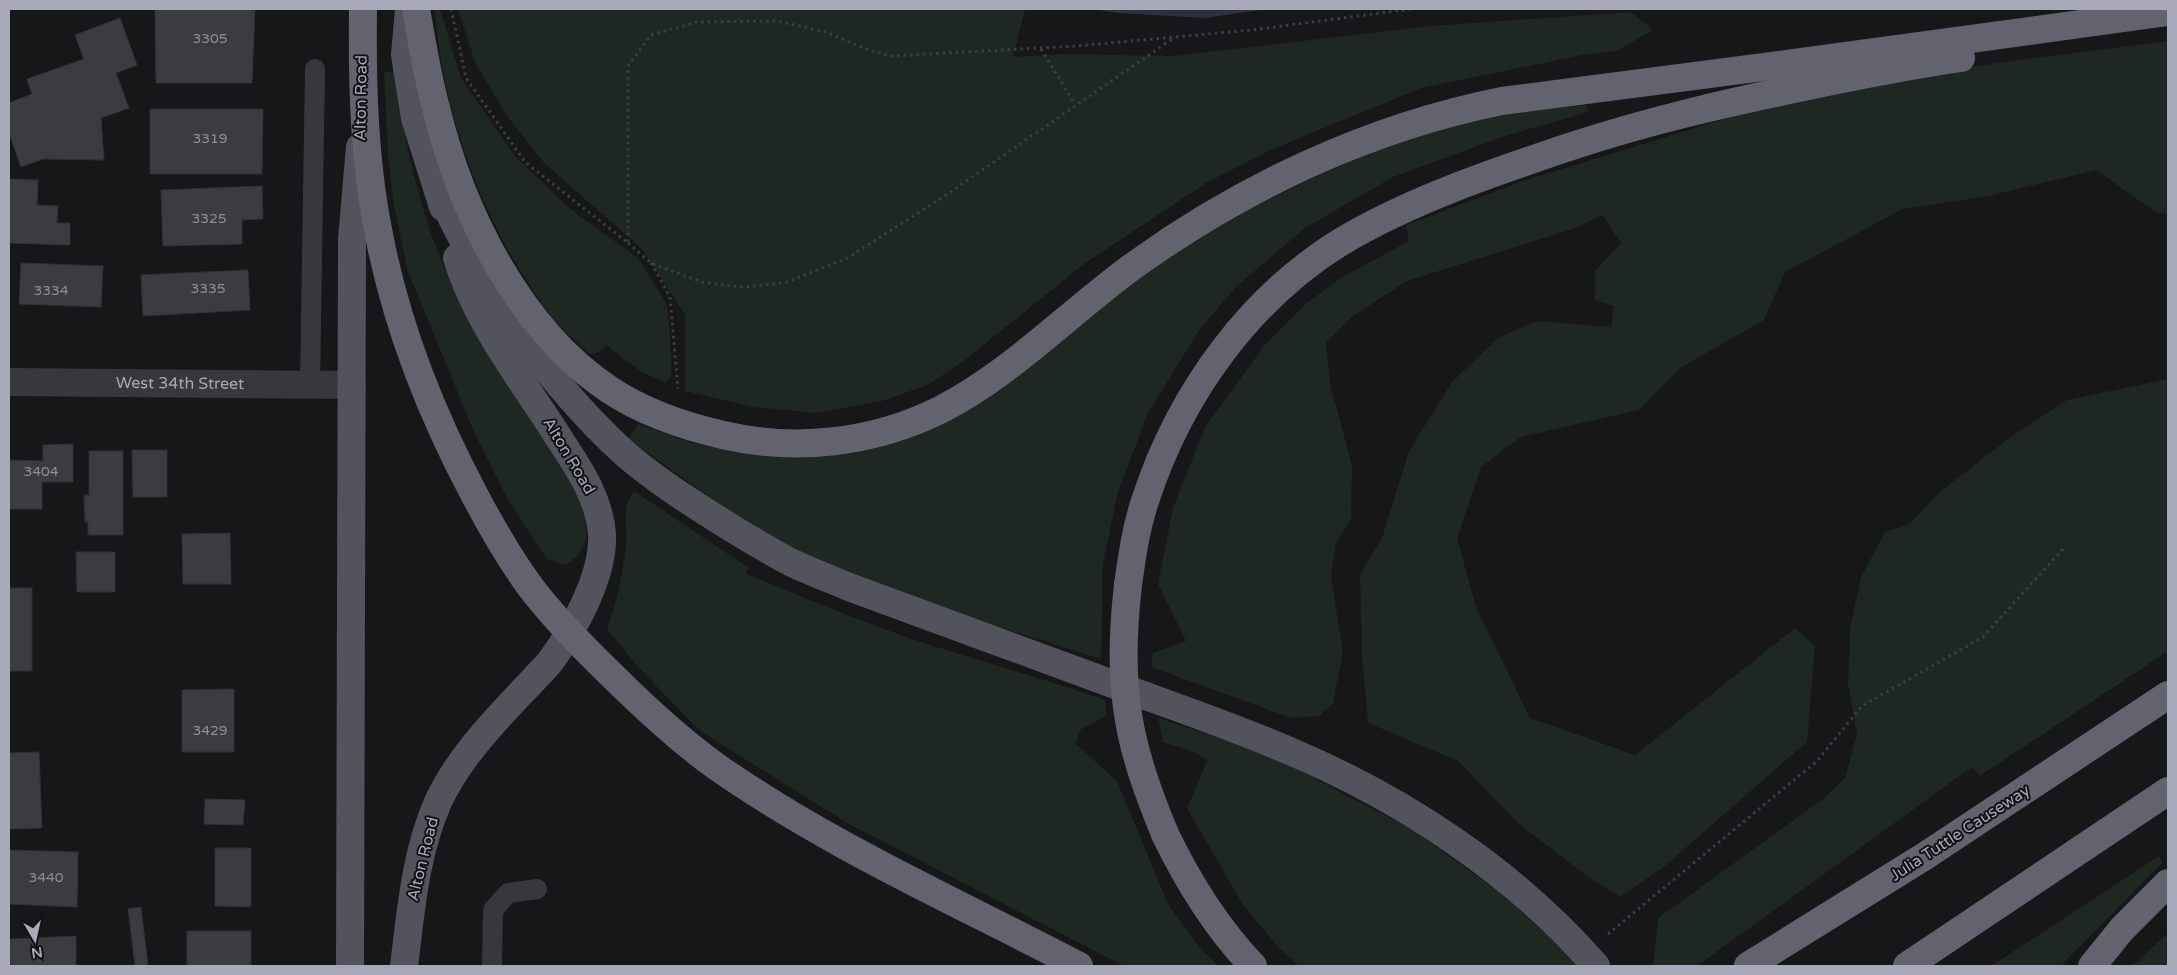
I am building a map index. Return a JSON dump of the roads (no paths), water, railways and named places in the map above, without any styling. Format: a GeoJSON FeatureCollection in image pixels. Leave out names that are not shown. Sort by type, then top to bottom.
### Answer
{"type":"FeatureCollection","features":[{"type":"Feature","properties":{"kind":"highway","name":"Alton Road"},"geometry":{"type":"LineString","coordinates":[[363,9],[364,108]]}},
{"type":"Feature","properties":{"kind":"highway"},"geometry":{"type":"LineString","coordinates":[[416,9],[435,105],[455,171],[488,243],[520,298],[550,339],[595,380],[625,400],[683,424],[734,438],[783,444],[806,444],[857,439],[914,422],[957,400],[1003,369],[1136,264],[1270,183],[1341,150],[1388,132],[1464,109],[1502,101],[1809,62],[2168,12]]}},
{"type":"Feature","properties":{"kind":"highway"},"geometry":{"type":"LineString","coordinates":[[1253,966],[1209,911],[1183,871],[1165,834],[1137,757],[1128,714],[1124,672],[1123,628],[1134,545],[1144,503],[1175,426],[1195,390],[1251,318],[1317,258],[1349,237],[1391,215],[1447,190],[1605,136],[1688,112],[1858,76],[1948,60],[2168,31]]}},
{"type":"Feature","properties":{"kind":"highway"},"geometry":{"type":"LineString","coordinates":[[364,108],[367,152],[380,240],[400,322],[416,369],[448,444],[495,533],[534,592],[569,632],[672,732],[715,766],[758,795],[876,864],[1079,966]]}},
{"type":"Feature","properties":{"kind":"highway","name":"Julia Tuttle Causeway"},"geometry":{"type":"LineString","coordinates":[[1748,966],[1925,856],[2168,695]]}},
{"type":"Feature","properties":{"kind":"highway"},"geometry":{"type":"LineString","coordinates":[[1907,966],[2168,791]]}},
{"type":"Feature","properties":{"kind":"highway"},"geometry":{"type":"LineString","coordinates":[[2092,966],[2122,929],[2168,883]]}},
{"type":"Feature","properties":{"kind":"main road","name":"Alton Road"},"geometry":{"type":"LineString","coordinates":[[404,966],[414,882],[424,841],[438,802],[457,769],[482,736],[550,662],[569,632],[590,590],[600,557],[602,535],[596,502],[583,477],[500,345],[463,277],[415,118],[405,55],[409,9]]}},
{"type":"Feature","properties":{"kind":"main road","name":"Alton Road"},"geometry":{"type":"LineString","coordinates":[[350,966],[352,239],[364,108]]}},
{"type":"Feature","properties":{"kind":"main road"},"geometry":{"type":"LineString","coordinates":[[438,189],[455,227],[481,274],[519,333],[556,379],[587,415],[623,452],[692,503],[792,562],[849,588],[1224,724],[1294,753],[1356,782],[1406,810],[1467,851],[1520,891],[1591,960]]}},
{"type":"Feature","properties":{"kind":"street","name":"West 34th Street"},"geometry":{"type":"LineString","coordinates":[[9,382],[352,385]]}},
{"type":"Feature","properties":{"kind":"lane"},"geometry":{"type":"LineString","coordinates":[[310,386],[315,69]]}},
{"type":"Feature","properties":{"kind":"lane"},"geometry":{"type":"LineString","coordinates":[[492,966],[493,910],[508,893],[537,889]]}},
{"type":"Feature","properties":{"kind":"water"},"geometry":{"type":"Polygon","coordinates":[[[1093,9],[1268,9],[1205,18],[1117,13],[1093,9]]]}}]}
